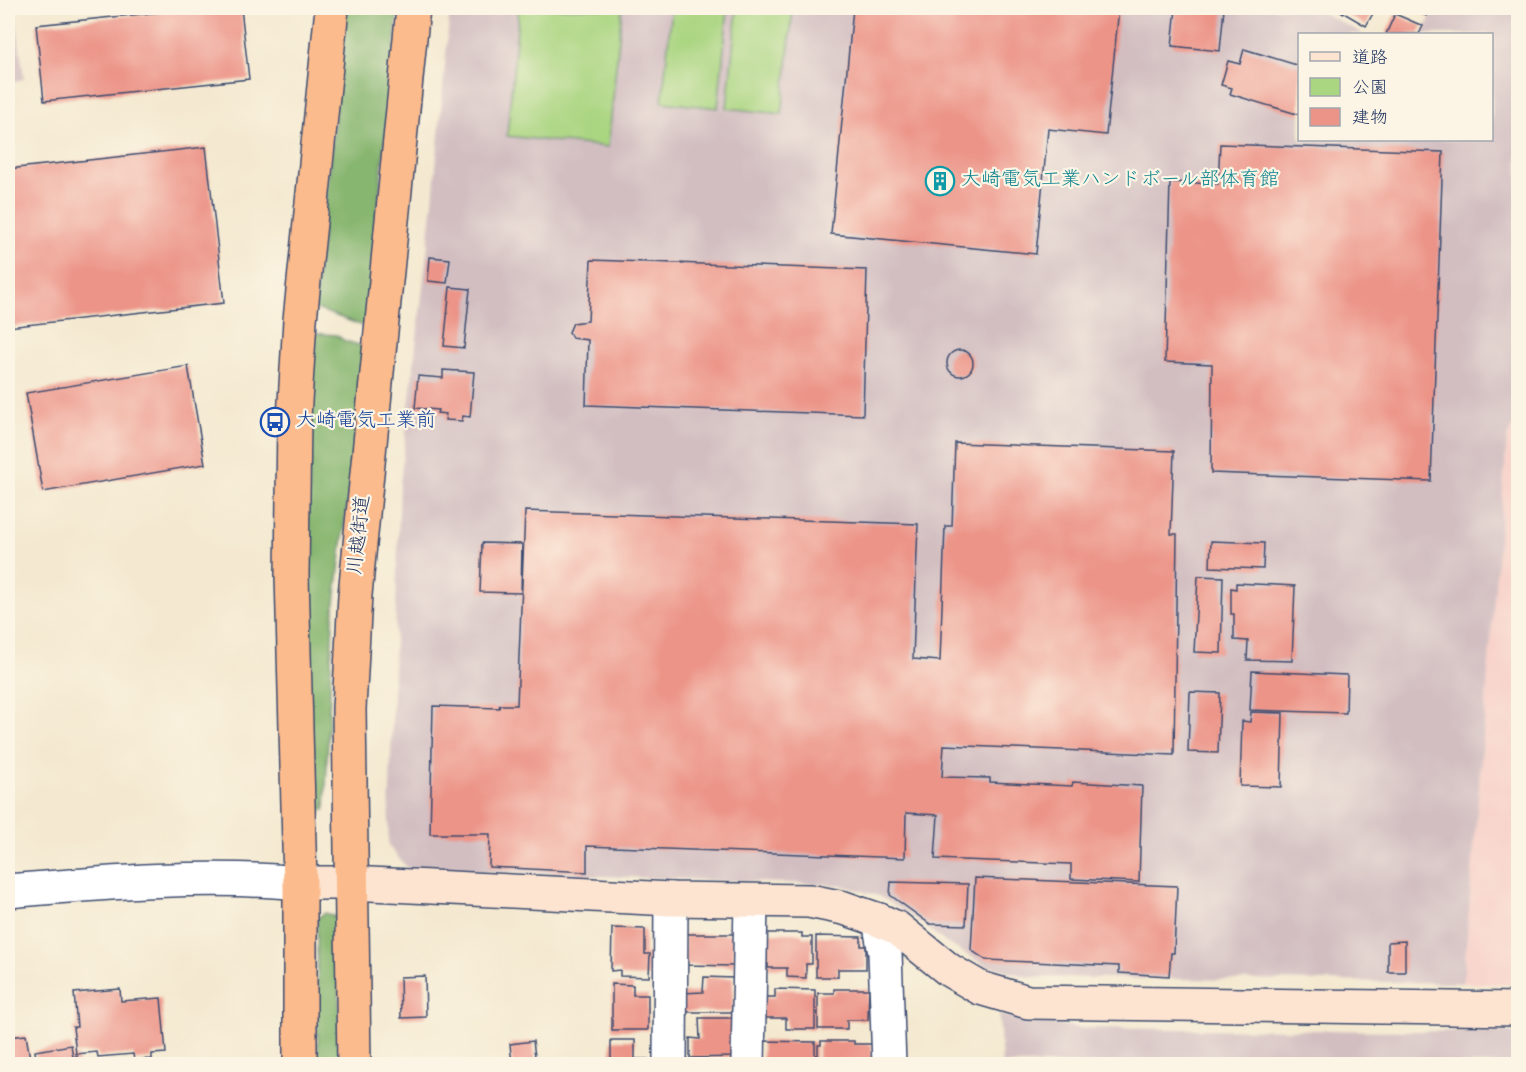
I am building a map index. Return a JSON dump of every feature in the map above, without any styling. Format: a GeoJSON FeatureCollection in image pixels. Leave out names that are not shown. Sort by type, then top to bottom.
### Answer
{"type":"FeatureCollection","features":[{"type":"Feature","properties":{"kind":"highway"},"geometry":{"type":"LineString","coordinates":[[300,1065],[300,883],[292,575],[294,418],[300,320],[332,8]]}},
{"type":"Feature","properties":{"kind":"highway","name":"川越街道"},"geometry":{"type":"LineString","coordinates":[[354,1065],[349,709],[355,595],[413,8]]}},
{"type":"Feature","properties":{"kind":"street"},"geometry":{"type":"LineString","coordinates":[[8,891],[110,883],[264,880],[671,899],[809,901],[844,908],[897,928],[949,970],[980,988],[1028,1002],[1518,1009]]}},
{"type":"Feature","properties":{"kind":"street"},"geometry":{"type":"LineString","coordinates":[[670,1065],[671,899]]}},
{"type":"Feature","properties":{"kind":"street"},"geometry":{"type":"LineString","coordinates":[[748,1065],[751,901]]}},
{"type":"Feature","properties":{"kind":"street"},"geometry":{"type":"LineString","coordinates":[[879,920],[885,953],[889,1065]]}},
{"type":"Feature","properties":{"kind":"shaded area"},"geometry":{"type":"Polygon","coordinates":[[[8,8],[15,8],[24,79],[8,83],[8,8]]]}},
{"type":"Feature","properties":{"kind":"shaded area"},"geometry":{"type":"Polygon","coordinates":[[[450,8],[1314,8],[1362,33],[1298,33],[1298,141],[1493,141],[1493,33],[1423,33],[1434,8],[1518,8],[1518,416],[1507,438],[1463,983],[1029,977],[985,965],[945,942],[913,917],[879,896],[840,885],[408,869],[388,845],[400,483],[433,201],[450,8]]]}},
{"type":"Feature","properties":{"kind":"shaded area"},"geometry":{"type":"Polygon","coordinates":[[[1518,416],[1518,985],[1463,983],[1507,438],[1518,416]]]}},
{"type":"Feature","properties":{"kind":"shaded area"},"geometry":{"type":"Polygon","coordinates":[[[999,1015],[1080,1028],[1518,1032],[1518,1064],[1002,1064],[999,1015]]]}},
{"type":"Feature","properties":{"kind":"green space"},"geometry":{"type":"Polygon","coordinates":[[[347,8],[398,8],[366,327],[314,308],[347,8]]]}},
{"type":"Feature","properties":{"kind":"green space"},"geometry":{"type":"Polygon","coordinates":[[[519,8],[622,8],[608,147],[507,136],[519,8]]]}},
{"type":"Feature","properties":{"kind":"green space"},"geometry":{"type":"Polygon","coordinates":[[[672,8],[728,8],[718,108],[662,102],[672,8]]]}},
{"type":"Feature","properties":{"kind":"green space"},"geometry":{"type":"Polygon","coordinates":[[[737,8],[793,8],[782,114],[727,108],[737,8]]]}},
{"type":"Feature","properties":{"kind":"green space"},"geometry":{"type":"Polygon","coordinates":[[[312,333],[336,335],[345,341],[366,347],[333,619],[325,810],[310,810],[307,558],[312,333]]]}},
{"type":"Feature","properties":{"kind":"green space"},"geometry":{"type":"Polygon","coordinates":[[[325,913],[334,916],[338,921],[340,1064],[318,1064],[317,918],[325,913]]]}},
{"type":"Feature","properties":{"kind":"building"},"geometry":{"type":"Polygon","coordinates":[[[200,8],[241,8],[249,79],[44,101],[36,25],[200,8]]]}},
{"type":"Feature","properties":{"kind":"building","name":"大崎電気工業ハンドボール部体育館"},"geometry":{"type":"Polygon","coordinates":[[[853,8],[1119,8],[1106,135],[1048,129],[1036,254],[831,234],[853,8]]]}},
{"type":"Feature","properties":{"kind":"building"},"geometry":{"type":"Polygon","coordinates":[[[1176,8],[1224,8],[1220,51],[1172,46],[1176,8]]]}},
{"type":"Feature","properties":{"kind":"building"},"geometry":{"type":"Polygon","coordinates":[[[1338,8],[1376,8],[1366,26],[1338,8]]]}},
{"type":"Feature","properties":{"kind":"building"},"geometry":{"type":"Polygon","coordinates":[[[1407,8],[1431,8],[1427,16],[1407,8]]]}},
{"type":"Feature","properties":{"kind":"building"},"geometry":{"type":"Polygon","coordinates":[[[1395,14],[1423,26],[1420,33],[1386,33],[1395,14]]]}},
{"type":"Feature","properties":{"kind":"building"},"geometry":{"type":"Polygon","coordinates":[[[1244,49],[1298,65],[1298,114],[1230,94],[1232,88],[1221,85],[1228,61],[1240,64],[1244,49]]]}},
{"type":"Feature","properties":{"kind":"building"},"geometry":{"type":"Polygon","coordinates":[[[1220,144],[1443,152],[1431,481],[1211,473],[1212,364],[1165,362],[1170,182],[1218,184],[1220,144]]]}},
{"type":"Feature","properties":{"kind":"building"},"geometry":{"type":"Polygon","coordinates":[[[206,147],[224,303],[8,327],[8,169],[206,147]]]}},
{"type":"Feature","properties":{"kind":"building"},"geometry":{"type":"Polygon","coordinates":[[[430,257],[450,259],[447,283],[428,281],[430,257]]]}},
{"type":"Feature","properties":{"kind":"building"},"geometry":{"type":"Polygon","coordinates":[[[591,260],[867,270],[863,415],[586,405],[588,340],[572,338],[569,332],[573,323],[588,321],[591,260]]]}},
{"type":"Feature","properties":{"kind":"building"},"geometry":{"type":"Polygon","coordinates":[[[450,287],[470,289],[464,348],[444,346],[450,287]]]}},
{"type":"Feature","properties":{"kind":"building"},"geometry":{"type":"Polygon","coordinates":[[[960,350],[969,354],[973,363],[969,372],[960,376],[951,372],[947,363],[951,354],[960,350]]]}},
{"type":"Feature","properties":{"kind":"building"},"geometry":{"type":"Polygon","coordinates":[[[188,366],[205,464],[43,492],[26,393],[188,366]]]}},
{"type":"Feature","properties":{"kind":"building"},"geometry":{"type":"Polygon","coordinates":[[[443,370],[474,372],[470,417],[463,416],[462,421],[445,420],[446,414],[437,413],[438,410],[415,408],[418,376],[443,378],[443,370]]]}},
{"type":"Feature","properties":{"kind":"building"},"geometry":{"type":"Polygon","coordinates":[[[955,443],[1174,451],[1171,534],[1177,534],[1174,755],[944,745],[942,777],[990,778],[990,782],[1072,786],[1073,782],[1142,786],[1139,882],[1071,879],[1071,864],[935,859],[938,815],[906,813],[905,858],[587,846],[587,872],[489,867],[490,834],[430,834],[433,706],[499,708],[500,705],[517,705],[525,511],[918,524],[913,659],[940,661],[945,526],[952,526],[955,443]]]}},
{"type":"Feature","properties":{"kind":"building"},"geometry":{"type":"Polygon","coordinates":[[[1211,541],[1264,543],[1263,569],[1210,567],[1211,541]]]}},
{"type":"Feature","properties":{"kind":"building"},"geometry":{"type":"Polygon","coordinates":[[[482,543],[522,544],[521,593],[480,592],[482,543]]]}},
{"type":"Feature","properties":{"kind":"building"},"geometry":{"type":"Polygon","coordinates":[[[1198,576],[1223,577],[1221,653],[1194,652],[1198,576]]]}},
{"type":"Feature","properties":{"kind":"building"},"geometry":{"type":"Polygon","coordinates":[[[1236,583],[1295,586],[1292,661],[1247,660],[1248,641],[1234,640],[1231,588],[1236,589],[1236,583]]]}},
{"type":"Feature","properties":{"kind":"building"},"geometry":{"type":"Polygon","coordinates":[[[1252,671],[1347,675],[1346,713],[1250,710],[1252,671]]]}},
{"type":"Feature","properties":{"kind":"building"},"geometry":{"type":"Polygon","coordinates":[[[1190,692],[1220,693],[1218,753],[1188,752],[1190,692]]]}},
{"type":"Feature","properties":{"kind":"building"},"geometry":{"type":"Polygon","coordinates":[[[1251,712],[1283,713],[1281,787],[1240,786],[1242,721],[1250,722],[1251,712]]]}},
{"type":"Feature","properties":{"kind":"building"},"geometry":{"type":"Polygon","coordinates":[[[975,878],[1177,886],[1174,953],[1171,953],[1169,976],[1119,973],[1119,966],[986,960],[971,950],[975,878]]]}},
{"type":"Feature","properties":{"kind":"building"},"geometry":{"type":"Polygon","coordinates":[[[891,882],[968,884],[966,925],[930,924],[890,895],[891,882]]]}},
{"type":"Feature","properties":{"kind":"building"},"geometry":{"type":"Polygon","coordinates":[[[612,928],[645,929],[645,954],[650,954],[649,977],[620,976],[620,970],[611,971],[612,928]]]}},
{"type":"Feature","properties":{"kind":"building"},"geometry":{"type":"Polygon","coordinates":[[[764,933],[802,933],[802,937],[812,937],[812,964],[806,964],[806,978],[787,977],[787,968],[768,968],[768,964],[764,964],[764,933]]]}},
{"type":"Feature","properties":{"kind":"building"},"geometry":{"type":"Polygon","coordinates":[[[684,934],[734,934],[734,966],[684,965],[684,934]]]}},
{"type":"Feature","properties":{"kind":"building"},"geometry":{"type":"Polygon","coordinates":[[[816,936],[861,937],[861,946],[866,946],[866,969],[838,969],[838,977],[816,977],[816,936]]]}},
{"type":"Feature","properties":{"kind":"building"},"geometry":{"type":"Polygon","coordinates":[[[1405,941],[1405,972],[1388,972],[1388,942],[1405,941]]]}},
{"type":"Feature","properties":{"kind":"building"},"geometry":{"type":"Polygon","coordinates":[[[425,976],[426,1017],[401,1018],[400,977],[425,976]]]}},
{"type":"Feature","properties":{"kind":"building"},"geometry":{"type":"Polygon","coordinates":[[[704,977],[733,978],[733,1012],[682,1012],[683,993],[703,992],[704,977]]]}},
{"type":"Feature","properties":{"kind":"building"},"geometry":{"type":"Polygon","coordinates":[[[612,984],[633,985],[633,995],[648,995],[648,1030],[612,1030],[612,984]]]}},
{"type":"Feature","properties":{"kind":"building"},"geometry":{"type":"Polygon","coordinates":[[[120,989],[121,1001],[161,998],[166,1053],[152,1054],[152,1059],[134,1060],[133,1054],[98,1057],[97,1052],[76,1054],[73,1027],[77,1027],[74,993],[120,989]]]}},
{"type":"Feature","properties":{"kind":"building"},"geometry":{"type":"Polygon","coordinates":[[[775,989],[815,990],[815,1029],[786,1029],[786,1018],[761,1018],[761,997],[775,997],[775,989]]]}},
{"type":"Feature","properties":{"kind":"building"},"geometry":{"type":"Polygon","coordinates":[[[834,989],[869,989],[868,1020],[847,1020],[847,1029],[818,1029],[818,993],[834,993],[834,989]]]}},
{"type":"Feature","properties":{"kind":"building"},"geometry":{"type":"Polygon","coordinates":[[[699,1018],[733,1018],[734,1057],[690,1058],[690,1038],[700,1039],[699,1018]]]}},
{"type":"Feature","properties":{"kind":"building"},"geometry":{"type":"Polygon","coordinates":[[[26,1035],[31,1064],[8,1064],[8,1037],[26,1035]]]}},
{"type":"Feature","properties":{"kind":"building"},"geometry":{"type":"Polygon","coordinates":[[[611,1040],[635,1040],[635,1059],[648,1059],[648,1064],[611,1064],[611,1040]]]}},
{"type":"Feature","properties":{"kind":"building"},"geometry":{"type":"Polygon","coordinates":[[[533,1041],[536,1064],[512,1064],[510,1044],[533,1041]]]}},
{"type":"Feature","properties":{"kind":"building"},"geometry":{"type":"Polygon","coordinates":[[[762,1041],[815,1042],[815,1064],[762,1064],[762,1041]]]}},
{"type":"Feature","properties":{"kind":"building"},"geometry":{"type":"Polygon","coordinates":[[[821,1041],[854,1041],[854,1044],[872,1044],[872,1064],[818,1064],[818,1045],[821,1045],[821,1041]]]}},
{"type":"Feature","properties":{"kind":"building"},"geometry":{"type":"Polygon","coordinates":[[[71,1045],[73,1057],[77,1056],[78,1064],[37,1064],[35,1051],[71,1045]]]}},
{"type":"Feature","properties":{"kind":"place","name":"大崎電気工業ハンドボール部体育館"},"geometry":{"type":"Point","coordinates":[940,181]}},
{"type":"Feature","properties":{"kind":"place","name":"大崎電気工業前"},"geometry":{"type":"Point","coordinates":[275,422]}}]}
